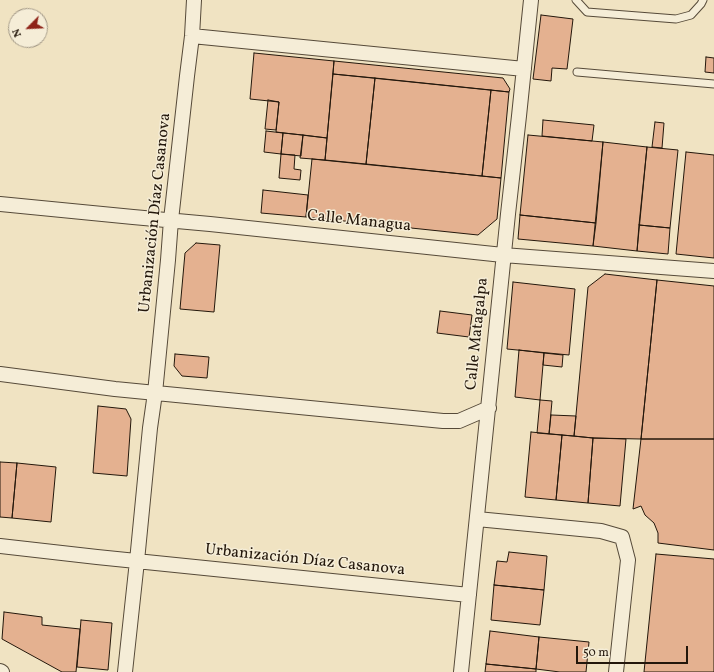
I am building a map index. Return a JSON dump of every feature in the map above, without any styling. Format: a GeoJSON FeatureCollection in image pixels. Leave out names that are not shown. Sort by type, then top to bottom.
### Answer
{"type":"FeatureCollection","features":[{"type":"Feature","properties":{"kind":"street","name":"Urbanización Díaz Casanova"},"geometry":{"type":"LineString","coordinates":[[125,672],[155,393],[171,220],[192,36],[194,0]]}},
{"type":"Feature","properties":{"kind":"street","name":"Calle Matagalpa"},"geometry":{"type":"LineString","coordinates":[[461,672],[489,408],[503,254],[531,0]]}},
{"type":"Feature","properties":{"kind":"street"},"geometry":{"type":"LineString","coordinates":[[192,36],[524,69]]}},
{"type":"Feature","properties":{"kind":"street","name":"Calle Managua"},"geometry":{"type":"LineString","coordinates":[[0,204],[503,254],[714,271]]}},
{"type":"Feature","properties":{"kind":"street"},"geometry":{"type":"LineString","coordinates":[[0,374],[155,393],[443,420],[459,421],[489,408]]}},
{"type":"Feature","properties":{"kind":"street"},"geometry":{"type":"LineString","coordinates":[[477,519],[601,531],[622,537],[628,560],[616,672]]}},
{"type":"Feature","properties":{"kind":"street","name":"Urbanización Díaz Casanova"},"geometry":{"type":"LineString","coordinates":[[0,546],[469,595]]}},
{"type":"Feature","properties":{"kind":"lane"},"geometry":{"type":"LineString","coordinates":[[576,0],[587,12],[676,19],[691,15],[703,0]]}},
{"type":"Feature","properties":{"kind":"lane"},"geometry":{"type":"LineString","coordinates":[[577,72],[714,84]]}},
{"type":"Feature","properties":{"kind":"building"},"geometry":{"type":"Polygon","coordinates":[[[541,15],[573,19],[567,69],[552,68],[551,81],[533,79],[541,15]]]}},
{"type":"Feature","properties":{"kind":"building"},"geometry":{"type":"Polygon","coordinates":[[[254,53],[334,61],[327,138],[276,132],[279,102],[250,99],[254,53]]]}},
{"type":"Feature","properties":{"kind":"building"},"geometry":{"type":"Polygon","coordinates":[[[706,57],[714,58],[714,73],[705,72],[706,57]]]}},
{"type":"Feature","properties":{"kind":"building"},"geometry":{"type":"Polygon","coordinates":[[[334,61],[503,78],[510,89],[509,92],[333,74],[334,61]]]}},
{"type":"Feature","properties":{"kind":"building"},"geometry":{"type":"Polygon","coordinates":[[[333,74],[375,78],[366,164],[325,160],[333,74]]]}},
{"type":"Feature","properties":{"kind":"building"},"geometry":{"type":"Polygon","coordinates":[[[375,78],[491,90],[482,176],[366,164],[375,78]]]}},
{"type":"Feature","properties":{"kind":"building"},"geometry":{"type":"Polygon","coordinates":[[[491,90],[509,92],[501,178],[482,176],[491,90]]]}},
{"type":"Feature","properties":{"kind":"building"},"geometry":{"type":"Polygon","coordinates":[[[268,100],[279,102],[276,130],[265,129],[268,100]]]}},
{"type":"Feature","properties":{"kind":"building"},"geometry":{"type":"Polygon","coordinates":[[[543,120],[594,125],[592,141],[542,136],[543,120]]]}},
{"type":"Feature","properties":{"kind":"building"},"geometry":{"type":"Polygon","coordinates":[[[655,122],[664,123],[662,148],[652,147],[655,122]]]}},
{"type":"Feature","properties":{"kind":"building"},"geometry":{"type":"Polygon","coordinates":[[[266,131],[283,133],[281,154],[264,152],[266,131]]]}},
{"type":"Feature","properties":{"kind":"building"},"geometry":{"type":"Polygon","coordinates":[[[283,133],[303,135],[301,156],[281,154],[283,133]]]}},
{"type":"Feature","properties":{"kind":"building"},"geometry":{"type":"Polygon","coordinates":[[[303,135],[327,138],[325,160],[300,158],[303,135]]]}},
{"type":"Feature","properties":{"kind":"building"},"geometry":{"type":"Polygon","coordinates":[[[528,135],[603,142],[596,223],[520,215],[528,135]]]}},
{"type":"Feature","properties":{"kind":"building"},"geometry":{"type":"Polygon","coordinates":[[[603,142],[647,147],[637,251],[593,246],[603,142]]]}},
{"type":"Feature","properties":{"kind":"building"},"geometry":{"type":"Polygon","coordinates":[[[647,147],[678,150],[670,228],[639,225],[647,147]]]}},
{"type":"Feature","properties":{"kind":"building"},"geometry":{"type":"Polygon","coordinates":[[[686,152],[714,155],[714,258],[676,254],[686,152]]]}},
{"type":"Feature","properties":{"kind":"building"},"geometry":{"type":"Polygon","coordinates":[[[281,154],[295,155],[294,169],[301,170],[300,180],[279,178],[281,154]]]}},
{"type":"Feature","properties":{"kind":"building"},"geometry":{"type":"Polygon","coordinates":[[[312,159],[501,178],[497,219],[478,235],[306,217],[312,159]]]}},
{"type":"Feature","properties":{"kind":"building"},"geometry":{"type":"Polygon","coordinates":[[[263,190],[308,195],[306,217],[261,213],[263,190]]]}},
{"type":"Feature","properties":{"kind":"building"},"geometry":{"type":"Polygon","coordinates":[[[520,215],[596,223],[593,246],[518,239],[520,215]]]}},
{"type":"Feature","properties":{"kind":"building"},"geometry":{"type":"Polygon","coordinates":[[[639,225],[670,228],[668,254],[637,251],[639,225]]]}},
{"type":"Feature","properties":{"kind":"building"},"geometry":{"type":"Polygon","coordinates":[[[196,243],[220,245],[214,312],[180,309],[185,253],[196,243]]]}},
{"type":"Feature","properties":{"kind":"building"},"geometry":{"type":"Polygon","coordinates":[[[605,274],[657,280],[641,439],[574,436],[588,287],[605,274]]]}},
{"type":"Feature","properties":{"kind":"building"},"geometry":{"type":"Polygon","coordinates":[[[657,280],[714,286],[714,439],[641,439],[657,280]]]}},
{"type":"Feature","properties":{"kind":"building"},"geometry":{"type":"Polygon","coordinates":[[[513,282],[575,289],[569,355],[507,349],[513,282]]]}},
{"type":"Feature","properties":{"kind":"building"},"geometry":{"type":"Polygon","coordinates":[[[440,311],[472,315],[469,337],[437,333],[440,311]]]}},
{"type":"Feature","properties":{"kind":"building"},"geometry":{"type":"Polygon","coordinates":[[[519,350],[544,353],[540,400],[515,397],[519,350]]]}},
{"type":"Feature","properties":{"kind":"building"},"geometry":{"type":"Polygon","coordinates":[[[544,353],[563,355],[562,367],[543,365],[544,353]]]}},
{"type":"Feature","properties":{"kind":"building"},"geometry":{"type":"Polygon","coordinates":[[[175,354],[209,357],[207,378],[182,376],[174,366],[175,354]]]}},
{"type":"Feature","properties":{"kind":"building"},"geometry":{"type":"Polygon","coordinates":[[[540,400],[552,401],[549,434],[537,433],[540,400]]]}},
{"type":"Feature","properties":{"kind":"building"},"geometry":{"type":"Polygon","coordinates":[[[98,406],[126,409],[131,419],[127,476],[93,473],[98,406]]]}},
{"type":"Feature","properties":{"kind":"building"},"geometry":{"type":"Polygon","coordinates":[[[551,415],[576,416],[574,436],[549,434],[551,415]]]}},
{"type":"Feature","properties":{"kind":"building"},"geometry":{"type":"Polygon","coordinates":[[[531,432],[562,435],[556,500],[525,497],[531,432]]]}},
{"type":"Feature","properties":{"kind":"building"},"geometry":{"type":"Polygon","coordinates":[[[562,435],[593,438],[588,503],[556,500],[562,435]]]}},
{"type":"Feature","properties":{"kind":"building"},"geometry":{"type":"Polygon","coordinates":[[[593,438],[626,439],[620,506],[588,503],[593,438]]]}},
{"type":"Feature","properties":{"kind":"building"},"geometry":{"type":"Polygon","coordinates":[[[641,439],[714,439],[714,550],[658,543],[658,533],[654,523],[645,515],[641,506],[633,509],[641,439]]]}},
{"type":"Feature","properties":{"kind":"building"},"geometry":{"type":"Polygon","coordinates":[[[0,462],[17,463],[12,518],[0,517],[0,462]]]}},
{"type":"Feature","properties":{"kind":"building"},"geometry":{"type":"Polygon","coordinates":[[[17,463],[56,467],[51,522],[12,518],[17,463]]]}},
{"type":"Feature","properties":{"kind":"building"},"geometry":{"type":"Polygon","coordinates":[[[509,552],[547,556],[544,590],[494,585],[497,561],[507,562],[509,552]]]}},
{"type":"Feature","properties":{"kind":"building"},"geometry":{"type":"Polygon","coordinates":[[[656,554],[714,559],[714,672],[644,672],[656,554]]]}},
{"type":"Feature","properties":{"kind":"building"},"geometry":{"type":"Polygon","coordinates":[[[494,585],[544,590],[540,625],[491,620],[494,585]]]}},
{"type":"Feature","properties":{"kind":"building"},"geometry":{"type":"Polygon","coordinates":[[[4,612],[42,617],[42,625],[80,629],[76,672],[62,672],[2,639],[4,612]]]}},
{"type":"Feature","properties":{"kind":"building"},"geometry":{"type":"Polygon","coordinates":[[[81,620],[112,623],[108,670],[77,667],[81,620]]]}},
{"type":"Feature","properties":{"kind":"building"},"geometry":{"type":"Polygon","coordinates":[[[490,631],[539,637],[536,669],[486,664],[490,631]]]}},
{"type":"Feature","properties":{"kind":"building"},"geometry":{"type":"Polygon","coordinates":[[[539,637],[589,642],[586,672],[560,672],[536,669],[539,637]]]}},
{"type":"Feature","properties":{"kind":"building"},"geometry":{"type":"Polygon","coordinates":[[[486,664],[536,669],[536,672],[485,672],[486,664]]]}}]}
